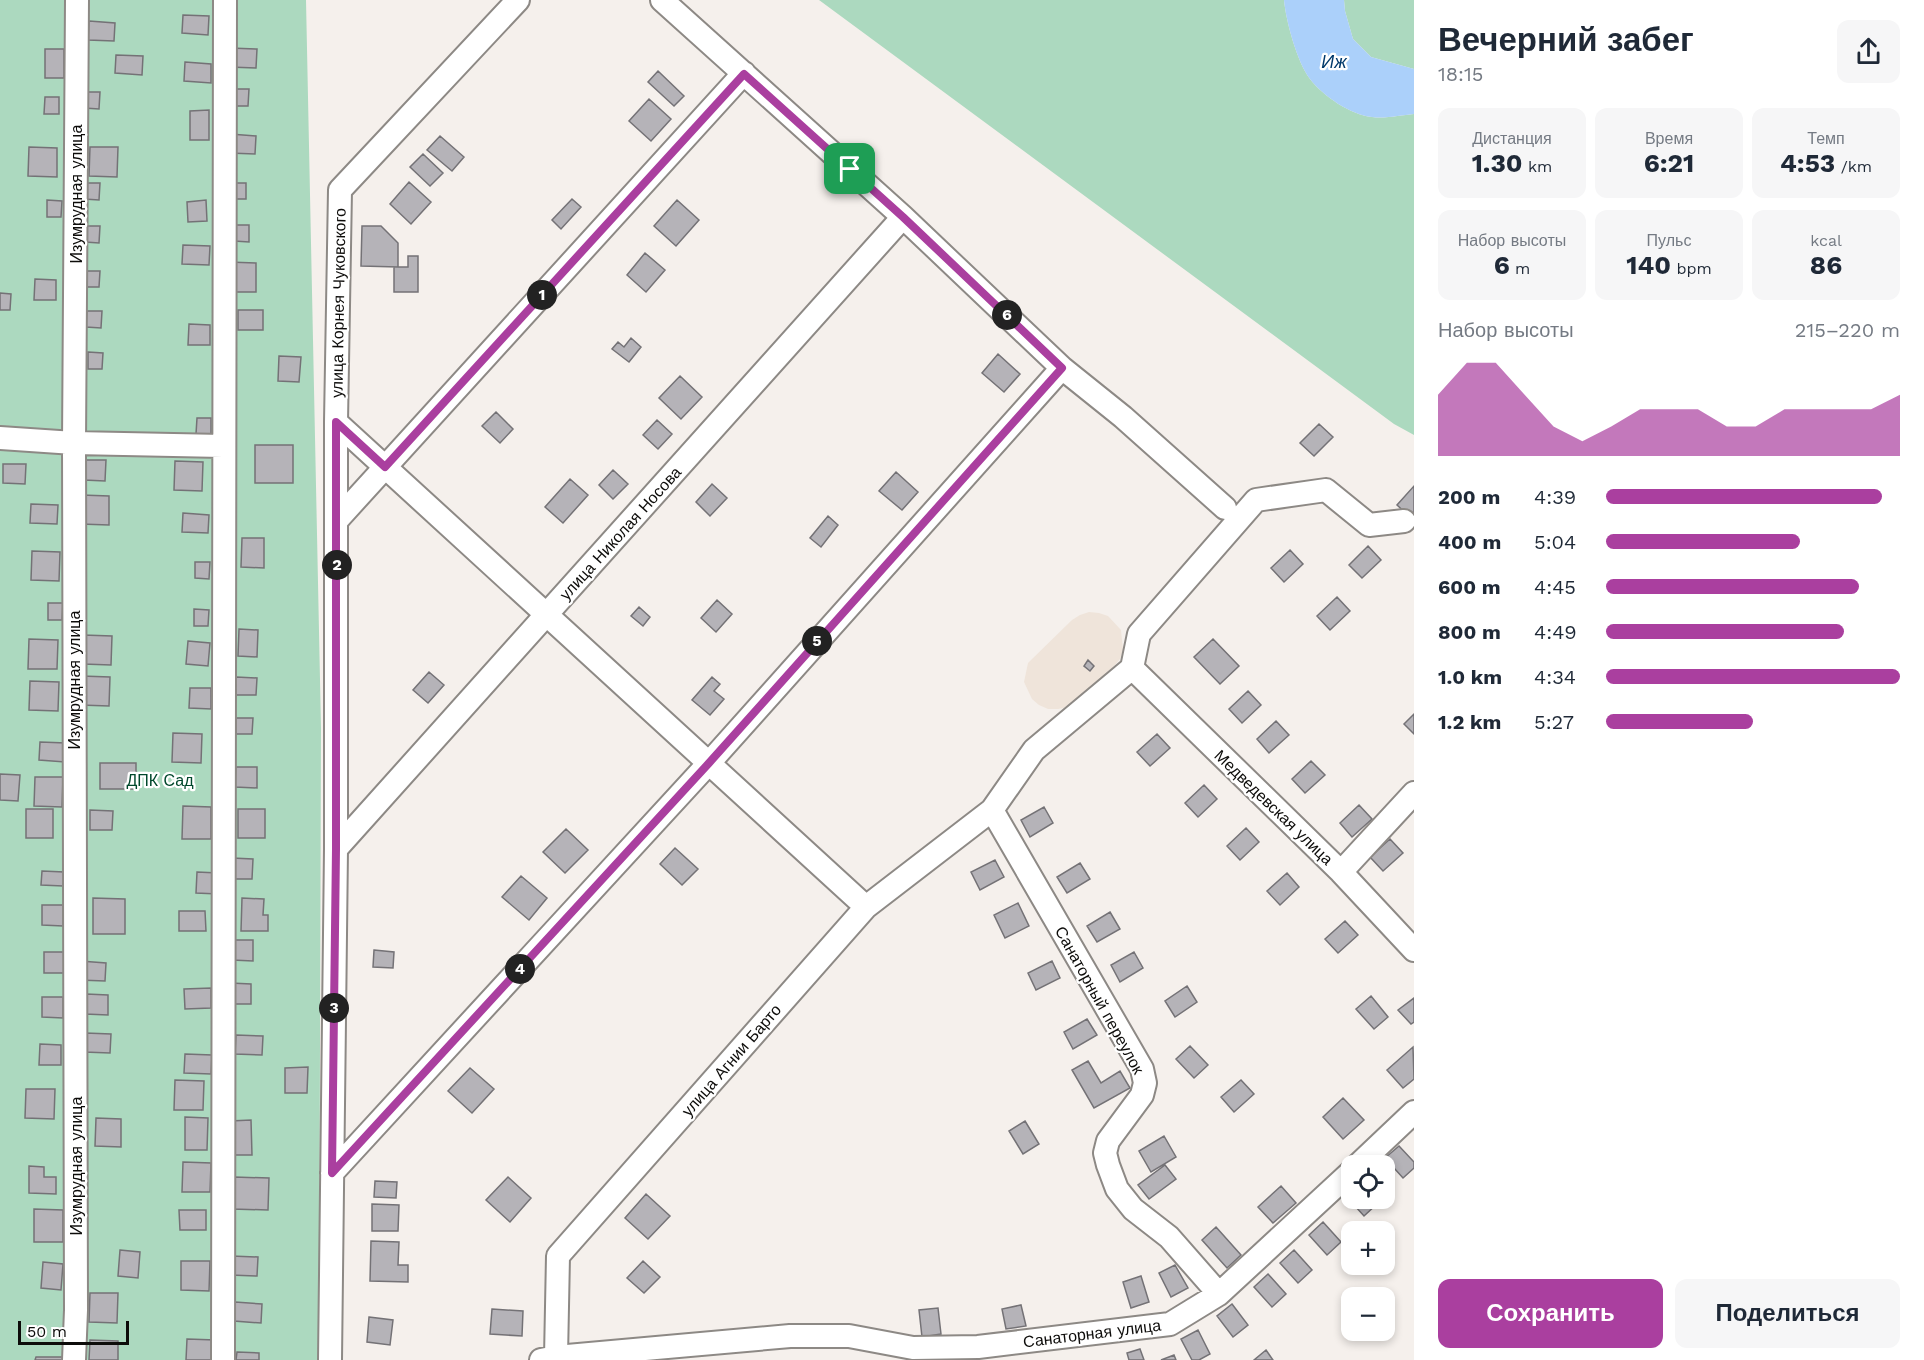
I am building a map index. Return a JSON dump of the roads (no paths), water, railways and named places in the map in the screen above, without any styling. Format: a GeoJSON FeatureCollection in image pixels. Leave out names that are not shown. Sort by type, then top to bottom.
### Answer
{"type":"FeatureCollection","features":[{"type":"Feature","properties":{"kind":"street","name":"Изумрудная улица"},"geometry":{"type":"LineString","coordinates":[[74,1360],[76,1274],[74,443],[77,0]]}},
{"type":"Feature","properties":{"kind":"street"},"geometry":{"type":"LineString","coordinates":[[223,1360],[225,0]]}},
{"type":"Feature","properties":{"kind":"street","name":"улица Корнея Чуковского"},"geometry":{"type":"LineString","coordinates":[[330,1360],[336,849],[336,422],[340,190],[518,0]]}},
{"type":"Feature","properties":{"kind":"street"},"geometry":{"type":"LineString","coordinates":[[662,0],[903,217],[1062,368],[1123,417],[1225,508]]}},
{"type":"Feature","properties":{"kind":"street"},"geometry":{"type":"LineString","coordinates":[[337,520],[744,74]]}},
{"type":"Feature","properties":{"kind":"street","name":"улица Николая Носова"},"geometry":{"type":"LineString","coordinates":[[336,849],[903,217]]}},
{"type":"Feature","properties":{"kind":"street"},"geometry":{"type":"LineString","coordinates":[[332,1173],[709,763],[1062,368]]}},
{"type":"Feature","properties":{"kind":"street"},"geometry":{"type":"LineString","coordinates":[[336,422],[866,907]]}},
{"type":"Feature","properties":{"kind":"street"},"geometry":{"type":"LineString","coordinates":[[0,438],[74,443],[223,446]]}},
{"type":"Feature","properties":{"kind":"street"},"geometry":{"type":"LineString","coordinates":[[1132,668],[1139,634],[1256,500],[1326,490],[1370,525],[1404,521]]}},
{"type":"Feature","properties":{"kind":"street","name":"улица Агнии Барто"},"geometry":{"type":"LineString","coordinates":[[549,1358],[558,1256],[866,907],[992,810],[1035,750],[1132,668]]}},
{"type":"Feature","properties":{"kind":"street","name":"Медведевская улица"},"geometry":{"type":"LineString","coordinates":[[1132,668],[1341,872],[1414,950]]}},
{"type":"Feature","properties":{"kind":"street"},"geometry":{"type":"LineString","coordinates":[[1341,872],[1414,793]]}},
{"type":"Feature","properties":{"kind":"street","name":"Санаторный переулок"},"geometry":{"type":"LineString","coordinates":[[992,810],[1142,1069],[1145,1083],[1142,1095],[1108,1141],[1105,1153],[1117,1189],[1133,1209],[1169,1237],[1219,1294]]}},
{"type":"Feature","properties":{"kind":"street"},"geometry":{"type":"LineString","coordinates":[[1369,1155],[1414,1112]]}},
{"type":"Feature","properties":{"kind":"street","name":"Санаторная улица"},"geometry":{"type":"LineString","coordinates":[[549,1358],[790,1336],[849,1336],[913,1348],[978,1347],[1170,1323],[1219,1294],[1341,1180]]}},
{"type":"Feature","properties":{"kind":"water","name":"Иж"},"geometry":{"type":"Polygon","coordinates":[[[1284,0],[1344,0],[1353,39],[1371,57],[1414,69],[1414,114],[1382,118],[1355,113],[1322,92],[1305,72],[1290,30],[1284,0]]]}},
{"type":"Feature","properties":{"kind":"park label","name":"ДПК Сад"},"geometry":{"type":"Point","coordinates":[160,780]}}]}
